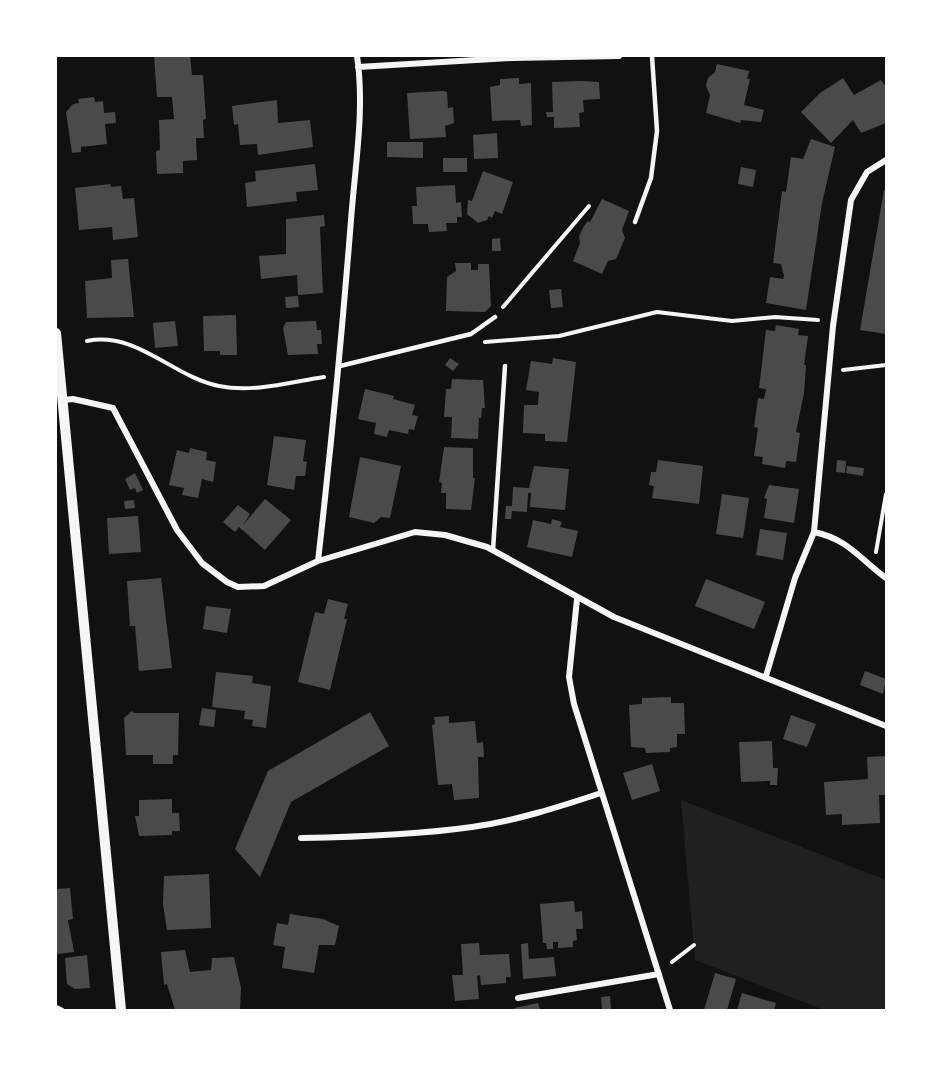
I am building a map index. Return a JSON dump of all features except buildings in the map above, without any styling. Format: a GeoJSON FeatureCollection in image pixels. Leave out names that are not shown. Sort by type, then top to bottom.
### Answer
{"type":"FeatureCollection","features":[{"type":"Feature","properties":{"kind":"street"},"geometry":{"type":"LineString","coordinates":[[318,561],[340,366],[356,149],[357,56]]}},
{"type":"Feature","properties":{"kind":"street"},"geometry":{"type":"LineString","coordinates":[[358,67],[512,58],[619,56]]}},
{"type":"Feature","properties":{"kind":"street"},"geometry":{"type":"LineString","coordinates":[[766,676],[795,578],[814,532],[834,321],[851,200],[867,172],[886,160]]}},
{"type":"Feature","properties":{"kind":"street"},"geometry":{"type":"LineString","coordinates":[[56,333],[121,1011]]}},
{"type":"Feature","properties":{"kind":"street"},"geometry":{"type":"LineString","coordinates":[[63,400],[73,399],[113,408],[177,530],[202,563],[226,582],[249,588],[264,586],[318,561],[415,532],[465,540],[493,550],[577,599],[614,617],[886,726]]}},
{"type":"Feature","properties":{"kind":"street"},"geometry":{"type":"LineString","coordinates":[[814,532],[827,535],[856,550],[886,578]]}},
{"type":"Feature","properties":{"kind":"street"},"geometry":{"type":"LineString","coordinates":[[577,599],[569,677],[574,704],[670,1011]]}},
{"type":"Feature","properties":{"kind":"street"},"geometry":{"type":"LineString","coordinates":[[301,838],[408,834],[473,827],[564,805],[601,793]]}},
{"type":"Feature","properties":{"kind":"street"},"geometry":{"type":"LineString","coordinates":[[518,998],[659,974]]}},
{"type":"Feature","properties":{"kind":"lane"},"geometry":{"type":"LineString","coordinates":[[635,222],[651,178],[657,131],[652,56]]}},
{"type":"Feature","properties":{"kind":"lane"},"geometry":{"type":"LineString","coordinates":[[340,366],[471,334],[495,317]]}},
{"type":"Feature","properties":{"kind":"lane"},"geometry":{"type":"LineString","coordinates":[[493,550],[505,366]]}},
{"type":"Feature","properties":{"kind":"lane"},"geometry":{"type":"LineString","coordinates":[[56,1007],[62,1011]]}},
{"type":"Feature","properties":{"kind":"path"},"geometry":{"type":"LineString","coordinates":[[495,317],[589,206]]}},
{"type":"Feature","properties":{"kind":"path"},"geometry":{"type":"LineString","coordinates":[[480,343],[559,336],[657,312],[732,321],[775,317],[834,321]]}},
{"type":"Feature","properties":{"kind":"path"},"geometry":{"type":"LineString","coordinates":[[87,341],[101,339],[122,341],[207,383],[226,387],[246,388],[339,374]]}},
{"type":"Feature","properties":{"kind":"path"},"geometry":{"type":"LineString","coordinates":[[831,371],[886,365]]}},
{"type":"Feature","properties":{"kind":"path"},"geometry":{"type":"LineString","coordinates":[[871,564],[876,551],[886,494]]}},
{"type":"Feature","properties":{"kind":"path"},"geometry":{"type":"LineString","coordinates":[[672,963],[694,945]]}},
{"type":"Feature","properties":{"kind":"shaded area"},"geometry":{"type":"Polygon","coordinates":[[[681,800],[886,880],[886,1010],[824,1010],[695,960],[681,800]]]}}]}
